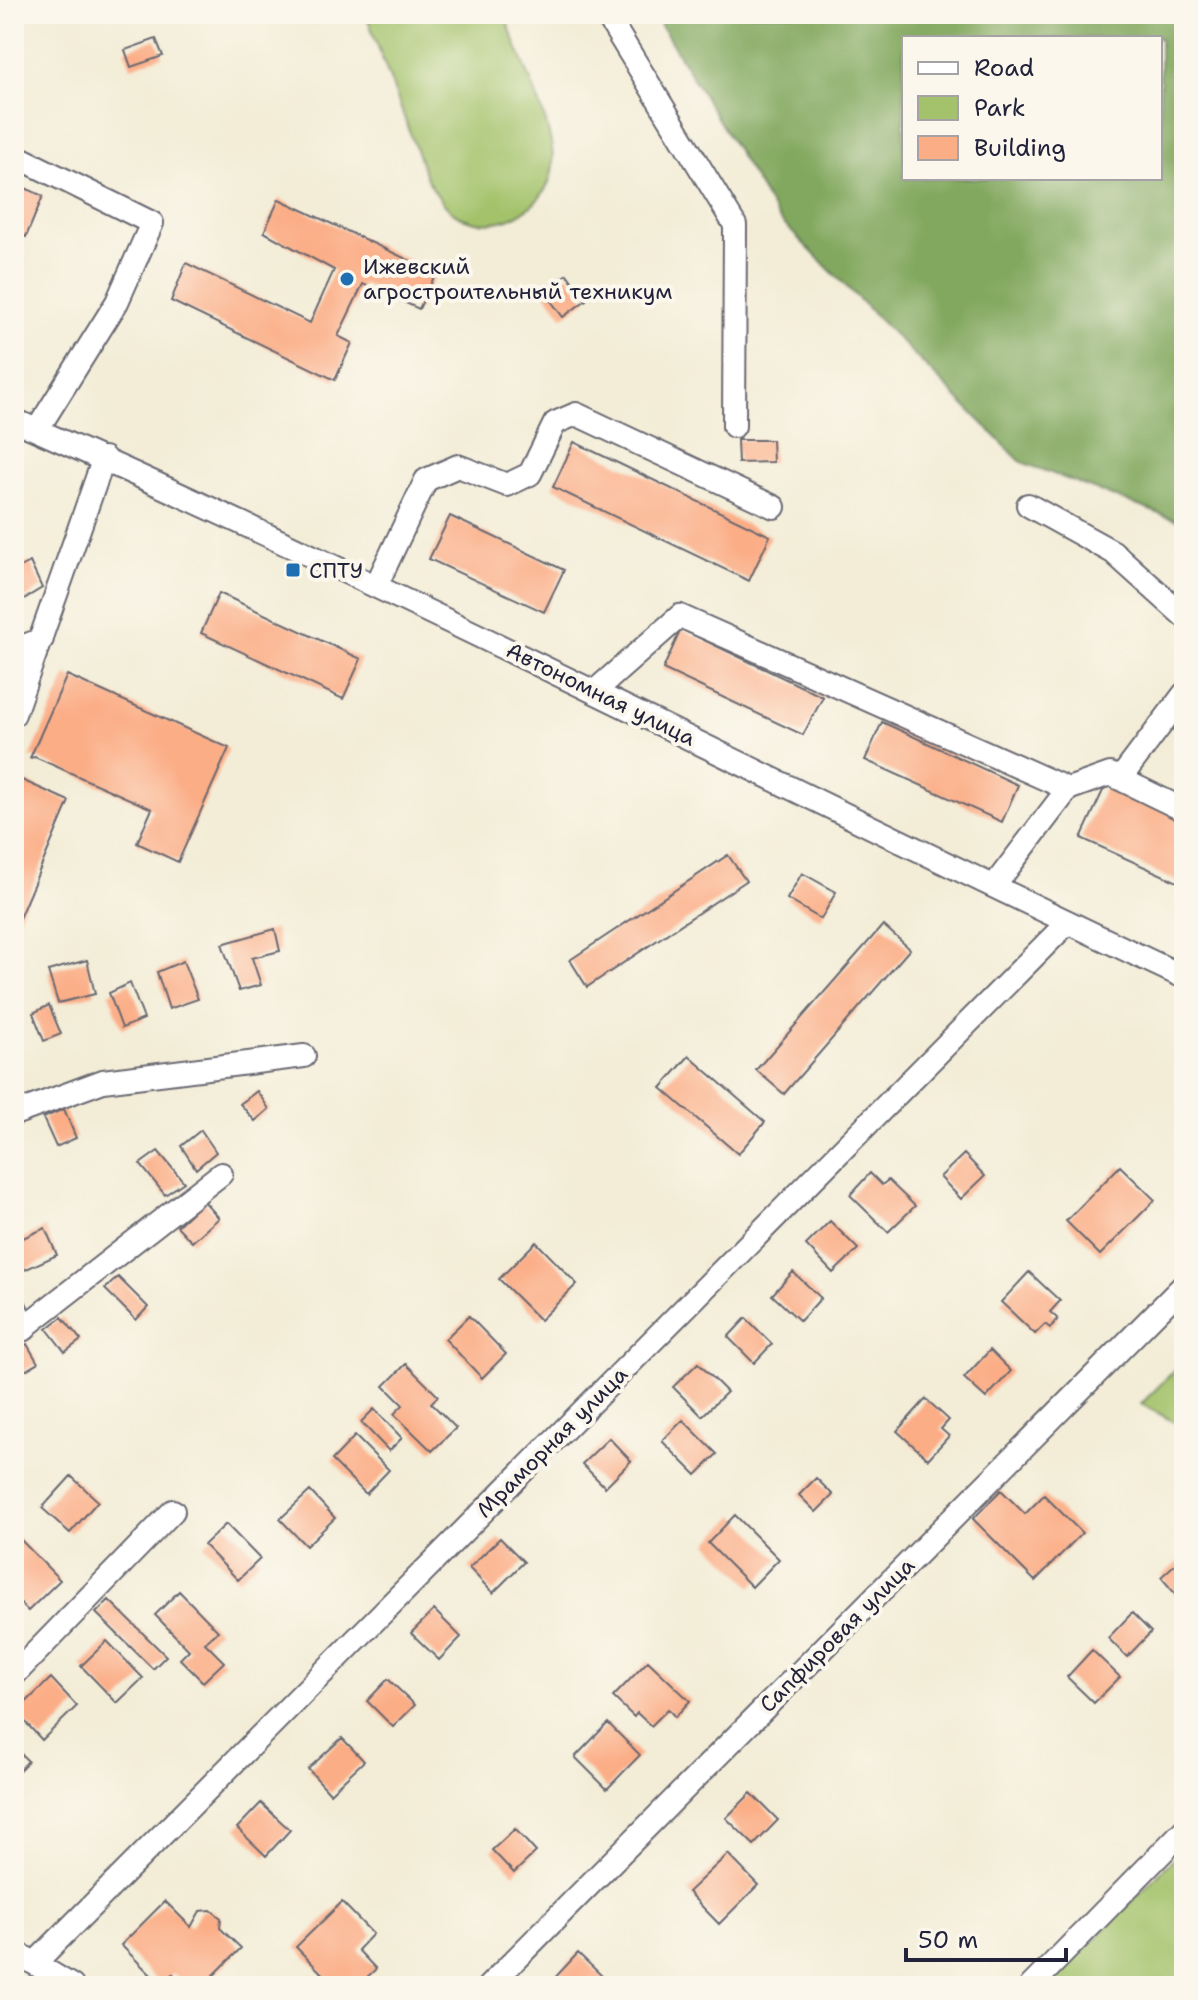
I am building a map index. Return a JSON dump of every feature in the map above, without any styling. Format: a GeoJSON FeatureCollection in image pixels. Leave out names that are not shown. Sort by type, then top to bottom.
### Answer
{"type":"FeatureCollection","features":[{"type":"Feature","properties":{"kind":"street"},"geometry":{"type":"LineString","coordinates":[[606,14],[735,225],[734,426]]}},
{"type":"Feature","properties":{"kind":"street"},"geometry":{"type":"LineString","coordinates":[[14,155],[152,223],[117,302],[37,430]]}},
{"type":"Feature","properties":{"kind":"street"},"geometry":{"type":"LineString","coordinates":[[376,586],[426,480],[458,466],[507,485],[530,474],[555,423],[576,414],[774,507]]}},
{"type":"Feature","properties":{"kind":"street","name":"Автономная улица"},"geometry":{"type":"LineString","coordinates":[[14,420],[104,458],[376,586],[1184,977]]}},
{"type":"Feature","properties":{"kind":"street"},"geometry":{"type":"LineString","coordinates":[[14,714],[104,458]]}},
{"type":"Feature","properties":{"kind":"street"},"geometry":{"type":"LineString","coordinates":[[1028,505],[1113,552],[1184,616]]}},
{"type":"Feature","properties":{"kind":"street"},"geometry":{"type":"LineString","coordinates":[[595,691],[680,616],[1068,789]]}},
{"type":"Feature","properties":{"kind":"street"},"geometry":{"type":"LineString","coordinates":[[14,650],[42,639]]}},
{"type":"Feature","properties":{"kind":"street"},"geometry":{"type":"LineString","coordinates":[[1120,779],[1184,694]]}},
{"type":"Feature","properties":{"kind":"street"},"geometry":{"type":"LineString","coordinates":[[994,886],[1068,789],[1110,774],[1184,810]]}},
{"type":"Feature","properties":{"kind":"street","name":"Мраморная улица"},"geometry":{"type":"LineString","coordinates":[[36,1962],[1068,922]]}},
{"type":"Feature","properties":{"kind":"street"},"geometry":{"type":"LineString","coordinates":[[14,1114],[103,1081],[304,1056]]}},
{"type":"Feature","properties":{"kind":"street"},"geometry":{"type":"LineString","coordinates":[[14,1305],[20,1332],[221,1174]]}},
{"type":"Feature","properties":{"kind":"street","name":"Сапфировая улица"},"geometry":{"type":"LineString","coordinates":[[489,1986],[1184,1285]]}},
{"type":"Feature","properties":{"kind":"street"},"geometry":{"type":"LineString","coordinates":[[14,1675],[173,1511]]}},
{"type":"Feature","properties":{"kind":"street"},"geometry":{"type":"LineString","coordinates":[[1031,1986],[1184,1830]]}},
{"type":"Feature","properties":{"kind":"street"},"geometry":{"type":"LineString","coordinates":[[14,1951],[72,1986]]}},
{"type":"Feature","properties":{"kind":"green space"},"geometry":{"type":"Polygon","coordinates":[[[366,14],[504,14],[541,107],[551,144],[551,176],[534,203],[506,220],[490,223],[474,222],[459,216],[444,204],[427,179],[366,14]]]}},
{"type":"Feature","properties":{"kind":"green space"},"geometry":{"type":"Polygon","coordinates":[[[654,14],[1184,14],[1184,523],[1021,462],[778,218],[654,14]]]}},
{"type":"Feature","properties":{"kind":"green space"},"geometry":{"type":"Polygon","coordinates":[[[1184,1361],[1184,1427],[1141,1404],[1184,1361]]]}},
{"type":"Feature","properties":{"kind":"green space"},"geometry":{"type":"Polygon","coordinates":[[[1184,1848],[1184,1986],[1049,1986],[1184,1848]]]}},
{"type":"Feature","properties":{"kind":"building"},"geometry":{"type":"Polygon","coordinates":[[[156,39],[163,56],[131,67],[125,50],[156,39]]]}},
{"type":"Feature","properties":{"kind":"building"},"geometry":{"type":"Polygon","coordinates":[[[14,183],[43,196],[26,237],[14,232],[14,183]]]}},
{"type":"Feature","properties":{"kind":"building"},"geometry":{"type":"Polygon","coordinates":[[[279,199],[436,273],[419,309],[363,284],[338,336],[352,343],[335,380],[171,301],[186,263],[310,323],[334,270],[264,232],[279,199]]]}},
{"type":"Feature","properties":{"kind":"building"},"geometry":{"type":"Polygon","coordinates":[[[567,274],[586,300],[563,317],[543,290],[567,274]]]}},
{"type":"Feature","properties":{"kind":"building"},"geometry":{"type":"Polygon","coordinates":[[[737,440],[772,440],[773,462],[738,463],[737,440]]]}},
{"type":"Feature","properties":{"kind":"building"},"geometry":{"type":"Polygon","coordinates":[[[574,442],[770,536],[749,581],[553,487],[574,442]]]}},
{"type":"Feature","properties":{"kind":"building"},"geometry":{"type":"Polygon","coordinates":[[[450,516],[564,570],[544,612],[429,559],[450,516]]]}},
{"type":"Feature","properties":{"kind":"building"},"geometry":{"type":"Polygon","coordinates":[[[30,562],[42,588],[14,605],[14,570],[30,562]]]}},
{"type":"Feature","properties":{"kind":"building"},"geometry":{"type":"Polygon","coordinates":[[[219,593],[361,659],[343,699],[201,633],[219,593]]]}},
{"type":"Feature","properties":{"kind":"building"},"geometry":{"type":"Polygon","coordinates":[[[681,629],[823,697],[803,735],[663,669],[681,629]]]}},
{"type":"Feature","properties":{"kind":"building"},"geometry":{"type":"Polygon","coordinates":[[[67,675],[229,748],[178,862],[137,843],[152,809],[35,757],[30,758],[67,675]]]}},
{"type":"Feature","properties":{"kind":"building"},"geometry":{"type":"Polygon","coordinates":[[[882,722],[1018,785],[1002,822],[865,760],[882,722]]]}},
{"type":"Feature","properties":{"kind":"building"},"geometry":{"type":"Polygon","coordinates":[[[15,777],[69,801],[14,930],[14,780],[15,777]]]}},
{"type":"Feature","properties":{"kind":"building"},"geometry":{"type":"Polygon","coordinates":[[[1106,784],[1184,820],[1184,885],[1081,838],[1106,784]]]}},
{"type":"Feature","properties":{"kind":"building"},"geometry":{"type":"Polygon","coordinates":[[[728,855],[746,881],[587,987],[570,960],[728,855]]]}},
{"type":"Feature","properties":{"kind":"building"},"geometry":{"type":"Polygon","coordinates":[[[802,873],[836,892],[821,919],[787,899],[802,873]]]}},
{"type":"Feature","properties":{"kind":"building"},"geometry":{"type":"Polygon","coordinates":[[[883,925],[910,949],[784,1094],[756,1070],[883,925]]]}},
{"type":"Feature","properties":{"kind":"building"},"geometry":{"type":"Polygon","coordinates":[[[275,929],[280,951],[252,958],[261,985],[239,991],[222,944],[275,929]]]}},
{"type":"Feature","properties":{"kind":"building"},"geometry":{"type":"Polygon","coordinates":[[[87,960],[95,994],[58,1003],[48,971],[87,960]]]}},
{"type":"Feature","properties":{"kind":"building"},"geometry":{"type":"Polygon","coordinates":[[[183,961],[198,999],[169,1009],[157,972],[183,961]]]}},
{"type":"Feature","properties":{"kind":"building"},"geometry":{"type":"Polygon","coordinates":[[[130,983],[144,1019],[122,1028],[109,993],[130,983]]]}},
{"type":"Feature","properties":{"kind":"building"},"geometry":{"type":"Polygon","coordinates":[[[49,1005],[61,1034],[44,1041],[33,1013],[49,1005]]]}},
{"type":"Feature","properties":{"kind":"building"},"geometry":{"type":"Polygon","coordinates":[[[689,1056],[765,1122],[738,1154],[661,1088],[689,1056]]]}},
{"type":"Feature","properties":{"kind":"building"},"geometry":{"type":"Polygon","coordinates":[[[257,1091],[269,1109],[255,1121],[240,1104],[257,1091]]]}},
{"type":"Feature","properties":{"kind":"building"},"geometry":{"type":"Polygon","coordinates":[[[64,1109],[76,1138],[56,1147],[43,1118],[64,1109]]]}},
{"type":"Feature","properties":{"kind":"building"},"geometry":{"type":"Polygon","coordinates":[[[201,1130],[216,1152],[196,1169],[181,1146],[201,1130]]]}},
{"type":"Feature","properties":{"kind":"building"},"geometry":{"type":"Polygon","coordinates":[[[158,1151],[184,1182],[165,1195],[140,1164],[158,1151]]]}},
{"type":"Feature","properties":{"kind":"building"},"geometry":{"type":"Polygon","coordinates":[[[964,1154],[985,1176],[961,1199],[940,1177],[964,1154]]]}},
{"type":"Feature","properties":{"kind":"building"},"geometry":{"type":"Polygon","coordinates":[[[1120,1166],[1155,1200],[1100,1255],[1066,1221],[1120,1166]]]}},
{"type":"Feature","properties":{"kind":"building"},"geometry":{"type":"Polygon","coordinates":[[[870,1173],[882,1185],[888,1180],[915,1206],[888,1232],[850,1195],[870,1173]]]}},
{"type":"Feature","properties":{"kind":"building"},"geometry":{"type":"Polygon","coordinates":[[[204,1201],[219,1218],[192,1242],[177,1226],[204,1201]]]}},
{"type":"Feature","properties":{"kind":"building"},"geometry":{"type":"Polygon","coordinates":[[[830,1221],[858,1249],[833,1273],[806,1245],[830,1221]]]}},
{"type":"Feature","properties":{"kind":"building"},"geometry":{"type":"Polygon","coordinates":[[[45,1228],[57,1255],[20,1272],[14,1259],[14,1242],[45,1228]]]}},
{"type":"Feature","properties":{"kind":"building"},"geometry":{"type":"Polygon","coordinates":[[[536,1242],[577,1284],[540,1320],[499,1279],[536,1242]]]}},
{"type":"Feature","properties":{"kind":"building"},"geometry":{"type":"Polygon","coordinates":[[[793,1272],[821,1298],[800,1321],[772,1295],[793,1272]]]}},
{"type":"Feature","properties":{"kind":"building"},"geometry":{"type":"Polygon","coordinates":[[[1029,1272],[1060,1301],[1050,1312],[1058,1319],[1050,1328],[1045,1324],[1035,1334],[1001,1302],[1029,1272]]]}},
{"type":"Feature","properties":{"kind":"building"},"geometry":{"type":"Polygon","coordinates":[[[118,1277],[148,1307],[136,1320],[105,1289],[118,1277]]]}},
{"type":"Feature","properties":{"kind":"building"},"geometry":{"type":"Polygon","coordinates":[[[469,1316],[506,1354],[482,1378],[445,1339],[469,1316]]]}},
{"type":"Feature","properties":{"kind":"building"},"geometry":{"type":"Polygon","coordinates":[[[62,1317],[81,1340],[65,1352],[47,1329],[62,1317]]]}},
{"type":"Feature","properties":{"kind":"building"},"geometry":{"type":"Polygon","coordinates":[[[746,1318],[772,1344],[754,1363],[728,1337],[746,1318]]]}},
{"type":"Feature","properties":{"kind":"building"},"geometry":{"type":"Polygon","coordinates":[[[27,1344],[38,1363],[21,1373],[14,1362],[14,1351],[27,1344]]]}},
{"type":"Feature","properties":{"kind":"building"},"geometry":{"type":"Polygon","coordinates":[[[990,1350],[1011,1371],[986,1398],[964,1378],[990,1350]]]}},
{"type":"Feature","properties":{"kind":"building"},"geometry":{"type":"Polygon","coordinates":[[[698,1363],[727,1392],[702,1416],[673,1387],[698,1363]]]}},
{"type":"Feature","properties":{"kind":"building"},"geometry":{"type":"Polygon","coordinates":[[[406,1364],[438,1396],[431,1403],[456,1428],[432,1451],[394,1414],[403,1405],[384,1386],[406,1364]]]}},
{"type":"Feature","properties":{"kind":"building"},"geometry":{"type":"Polygon","coordinates":[[[926,1399],[949,1420],[941,1429],[949,1436],[928,1459],[897,1431],[926,1399]]]}},
{"type":"Feature","properties":{"kind":"building"},"geometry":{"type":"Polygon","coordinates":[[[374,1409],[402,1438],[389,1451],[361,1422],[374,1409]]]}},
{"type":"Feature","properties":{"kind":"building"},"geometry":{"type":"Polygon","coordinates":[[[683,1420],[717,1454],[696,1475],[662,1441],[683,1420]]]}},
{"type":"Feature","properties":{"kind":"building"},"geometry":{"type":"Polygon","coordinates":[[[355,1436],[389,1470],[366,1494],[332,1460],[355,1436]]]}},
{"type":"Feature","properties":{"kind":"building"},"geometry":{"type":"Polygon","coordinates":[[[609,1438],[631,1461],[605,1487],[582,1464],[609,1438]]]}},
{"type":"Feature","properties":{"kind":"building"},"geometry":{"type":"Polygon","coordinates":[[[71,1476],[98,1501],[70,1533],[42,1508],[71,1476]]]}},
{"type":"Feature","properties":{"kind":"building"},"geometry":{"type":"Polygon","coordinates":[[[816,1478],[833,1495],[816,1512],[799,1495],[816,1478]]]}},
{"type":"Feature","properties":{"kind":"building"},"geometry":{"type":"Polygon","coordinates":[[[1001,1490],[1025,1514],[1044,1495],[1082,1533],[1035,1581],[973,1519],[1001,1490]]]}},
{"type":"Feature","properties":{"kind":"building"},"geometry":{"type":"Polygon","coordinates":[[[310,1491],[335,1518],[306,1546],[280,1519],[310,1491]]]}},
{"type":"Feature","properties":{"kind":"building"},"geometry":{"type":"Polygon","coordinates":[[[735,1515],[779,1559],[752,1587],[708,1543],[735,1515]]]}},
{"type":"Feature","properties":{"kind":"building"},"geometry":{"type":"Polygon","coordinates":[[[226,1524],[260,1559],[238,1580],[204,1545],[226,1524]]]}},
{"type":"Feature","properties":{"kind":"building"},"geometry":{"type":"Polygon","coordinates":[[[14,1533],[60,1580],[28,1611],[14,1597],[14,1533]]]}},
{"type":"Feature","properties":{"kind":"building"},"geometry":{"type":"Polygon","coordinates":[[[500,1538],[524,1562],[493,1593],[469,1568],[500,1538]]]}},
{"type":"Feature","properties":{"kind":"building"},"geometry":{"type":"Polygon","coordinates":[[[1184,1556],[1184,1589],[1177,1596],[1161,1577],[1184,1556]]]}},
{"type":"Feature","properties":{"kind":"building"},"geometry":{"type":"Polygon","coordinates":[[[179,1591],[218,1631],[205,1643],[224,1662],[203,1682],[180,1659],[189,1650],[155,1615],[179,1591]]]}},
{"type":"Feature","properties":{"kind":"building"},"geometry":{"type":"Polygon","coordinates":[[[109,1600],[166,1656],[153,1669],[96,1613],[109,1600]]]}},
{"type":"Feature","properties":{"kind":"building"},"geometry":{"type":"Polygon","coordinates":[[[434,1610],[461,1637],[439,1660],[411,1633],[434,1610]]]}},
{"type":"Feature","properties":{"kind":"building"},"geometry":{"type":"Polygon","coordinates":[[[1132,1613],[1151,1632],[1127,1657],[1108,1638],[1132,1613]]]}},
{"type":"Feature","properties":{"kind":"building"},"geometry":{"type":"Polygon","coordinates":[[[107,1641],[143,1678],[117,1703],[81,1666],[107,1641]]]}},
{"type":"Feature","properties":{"kind":"building"},"geometry":{"type":"Polygon","coordinates":[[[1092,1650],[1120,1677],[1094,1703],[1067,1677],[1092,1650]]]}},
{"type":"Feature","properties":{"kind":"building"},"geometry":{"type":"Polygon","coordinates":[[[648,1661],[690,1701],[675,1717],[668,1709],[651,1726],[637,1713],[634,1717],[613,1697],[648,1661]]]}},
{"type":"Feature","properties":{"kind":"building"},"geometry":{"type":"Polygon","coordinates":[[[51,1678],[77,1706],[42,1740],[16,1712],[51,1678]]]}},
{"type":"Feature","properties":{"kind":"building"},"geometry":{"type":"Polygon","coordinates":[[[388,1679],[415,1705],[393,1727],[367,1701],[388,1679]]]}},
{"type":"Feature","properties":{"kind":"building"},"geometry":{"type":"Polygon","coordinates":[[[608,1723],[640,1755],[607,1789],[575,1757],[608,1723]]]}},
{"type":"Feature","properties":{"kind":"building"},"geometry":{"type":"Polygon","coordinates":[[[342,1738],[364,1761],[330,1793],[308,1769],[342,1738]]]}},
{"type":"Feature","properties":{"kind":"building"},"geometry":{"type":"Polygon","coordinates":[[[14,1747],[28,1761],[14,1776],[14,1747]]]}},
{"type":"Feature","properties":{"kind":"building"},"geometry":{"type":"Polygon","coordinates":[[[751,1793],[778,1820],[754,1845],[726,1818],[751,1793]]]}},
{"type":"Feature","properties":{"kind":"building"},"geometry":{"type":"Polygon","coordinates":[[[261,1803],[290,1830],[266,1856],[237,1828],[261,1803]]]}},
{"type":"Feature","properties":{"kind":"building"},"geometry":{"type":"Polygon","coordinates":[[[515,1829],[536,1852],[514,1873],[492,1850],[515,1829]]]}},
{"type":"Feature","properties":{"kind":"building"},"geometry":{"type":"Polygon","coordinates":[[[728,1854],[758,1885],[719,1924],[688,1892],[728,1854]]]}},
{"type":"Feature","properties":{"kind":"building"},"geometry":{"type":"Polygon","coordinates":[[[165,1901],[191,1927],[200,1911],[211,1910],[221,1918],[220,1928],[241,1948],[203,1986],[185,1986],[173,1974],[162,1986],[121,1945],[165,1901]]]}},
{"type":"Feature","properties":{"kind":"building"},"geometry":{"type":"Polygon","coordinates":[[[342,1902],[373,1934],[358,1950],[376,1969],[365,1979],[369,1986],[334,1986],[296,1947],[342,1902]]]}},
{"type":"Feature","properties":{"kind":"building"},"geometry":{"type":"Polygon","coordinates":[[[578,1953],[604,1978],[596,1986],[553,1986],[550,1983],[578,1953]]]}},
{"type":"Feature","properties":{"kind":"place","name":"Ижевский агростроительный техникум"},"geometry":{"type":"Point","coordinates":[347,279]}},
{"type":"Feature","properties":{"kind":"place","name":"СПТУ"},"geometry":{"type":"Point","coordinates":[293,570]}}]}
